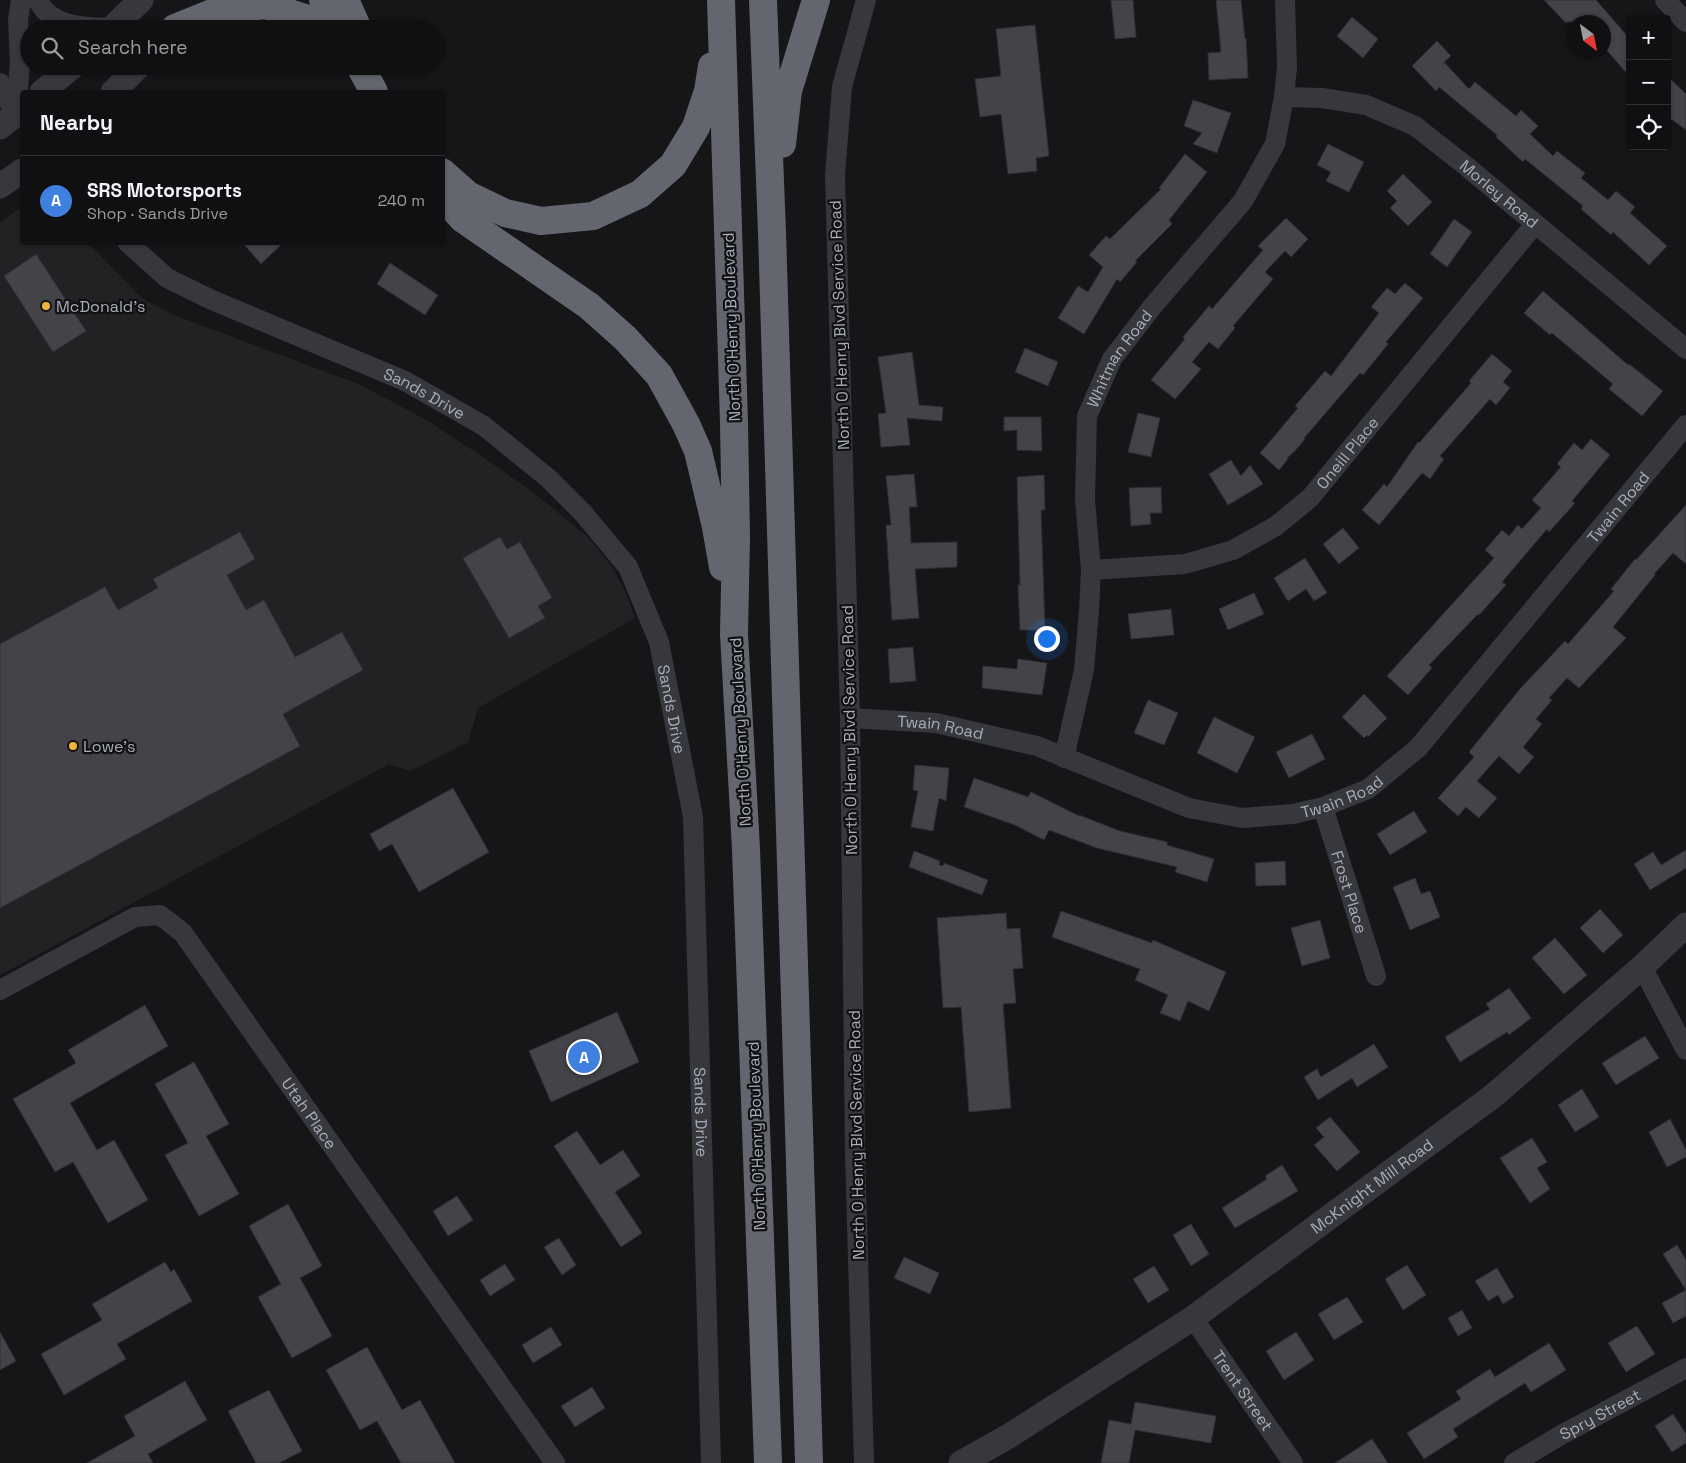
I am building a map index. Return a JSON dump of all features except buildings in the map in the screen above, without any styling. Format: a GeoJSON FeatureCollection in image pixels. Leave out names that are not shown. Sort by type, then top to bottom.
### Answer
{"type":"FeatureCollection","features":[{"type":"Feature","properties":{"kind":"highway"},"geometry":{"type":"LineString","coordinates":[[323,0],[333,20]]}},
{"type":"Feature","properties":{"kind":"highway"},"geometry":{"type":"LineString","coordinates":[[345,0],[354,20]]}},
{"type":"Feature","properties":{"kind":"highway"},"geometry":{"type":"LineString","coordinates":[[445,175],[468,195],[505,212],[541,221],[592,216],[640,194],[673,165],[696,127],[708,91],[713,57],[714,0]]}},
{"type":"Feature","properties":{"kind":"highway","name":"North O'Henry Boulevard"},"geometry":{"type":"LineString","coordinates":[[721,0],[734,423],[736,537],[734,634],[746,849],[768,1463]]}},
{"type":"Feature","properties":{"kind":"highway"},"geometry":{"type":"LineString","coordinates":[[762,0],[772,232],[809,1463]]}},
{"type":"Feature","properties":{"kind":"highway"},"geometry":{"type":"LineString","coordinates":[[772,232],[788,91],[816,0]]}},
{"type":"Feature","properties":{"kind":"highway"},"geometry":{"type":"LineString","coordinates":[[195,20],[218,11],[265,5],[309,20]]}},
{"type":"Feature","properties":{"kind":"highway"},"geometry":{"type":"LineString","coordinates":[[365,75],[373,90]]}},
{"type":"Feature","properties":{"kind":"highway"},"geometry":{"type":"LineString","coordinates":[[382,75],[390,90]]}},
{"type":"Feature","properties":{"kind":"highway"},"geometry":{"type":"LineString","coordinates":[[445,199],[464,220],[589,306],[625,338],[659,375],[686,424],[698,451],[716,527],[734,634]]}},
{"type":"Feature","properties":{"kind":"highway"},"geometry":{"type":"LineString","coordinates":[[809,1434],[821,1463]]}},
{"type":"Feature","properties":{"kind":"street"},"geometry":{"type":"LineString","coordinates":[[15,119],[20,62],[18,20],[21,0]]}},
{"type":"Feature","properties":{"kind":"street"},"geometry":{"type":"LineString","coordinates":[[38,0],[58,20]]}},
{"type":"Feature","properties":{"kind":"street"},"geometry":{"type":"LineString","coordinates":[[121,20],[142,0]]}},
{"type":"Feature","properties":{"kind":"street"},"geometry":{"type":"LineString","coordinates":[[183,20],[204,0]]}},
{"type":"Feature","properties":{"kind":"street","name":"North O Henry Blvd Service Road"},"geometry":{"type":"LineString","coordinates":[[864,1463],[855,1154],[850,718],[835,175],[842,87],[866,0]]}},
{"type":"Feature","properties":{"kind":"street","name":"Whitman Road"},"geometry":{"type":"LineString","coordinates":[[1064,758],[1084,670],[1091,570],[1085,500],[1087,416],[1112,359],[1152,307],[1243,201],[1274,144],[1284,97],[1287,67],[1285,0]]}},
{"type":"Feature","properties":{"kind":"street"},"geometry":{"type":"LineString","coordinates":[[1665,0],[1686,22]]}},
{"type":"Feature","properties":{"kind":"street"},"geometry":{"type":"LineString","coordinates":[[44,90],[62,75]]}},
{"type":"Feature","properties":{"kind":"street"},"geometry":{"type":"LineString","coordinates":[[115,90],[130,75]]}},
{"type":"Feature","properties":{"kind":"street"},"geometry":{"type":"LineString","coordinates":[[0,83],[15,119]]}},
{"type":"Feature","properties":{"kind":"street","name":"Morley Road"},"geometry":{"type":"LineString","coordinates":[[1284,97],[1322,98],[1366,105],[1414,126],[1466,166],[1686,349]]}},
{"type":"Feature","properties":{"kind":"street"},"geometry":{"type":"LineString","coordinates":[[0,186],[20,172]]}},
{"type":"Feature","properties":{"kind":"street","name":"Oneill Place"},"geometry":{"type":"LineString","coordinates":[[1091,570],[1185,564],[1233,550],[1276,526],[1310,498],[1535,224]]}},
{"type":"Feature","properties":{"kind":"street","name":"Sands Drive"},"geometry":{"type":"LineString","coordinates":[[130,245],[167,278],[212,300],[405,381],[484,426],[548,478],[583,513],[628,567],[659,642],[693,817],[711,1463]]}},
{"type":"Feature","properties":{"kind":"street","name":"Twain Road"},"geometry":{"type":"LineString","coordinates":[[850,718],[936,723],[1037,746],[1189,808],[1242,818],[1293,814],[1323,807],[1368,789],[1418,748],[1686,425]]}},
{"type":"Feature","properties":{"kind":"street","name":"Frost Place"},"geometry":{"type":"LineString","coordinates":[[1323,807],[1376,976]]}},
{"type":"Feature","properties":{"kind":"street","name":"Utah Place"},"geometry":{"type":"LineString","coordinates":[[0,990],[135,917],[160,915],[183,933],[554,1463]]}},
{"type":"Feature","properties":{"kind":"street","name":"McKnight Mill Road"},"geometry":{"type":"LineString","coordinates":[[962,1463],[1010,1436],[1193,1318],[1493,1096],[1642,967],[1686,925]]}},
{"type":"Feature","properties":{"kind":"street"},"geometry":{"type":"LineString","coordinates":[[1642,967],[1686,1050]]}},
{"type":"Feature","properties":{"kind":"street","name":"Trent Street"},"geometry":{"type":"LineString","coordinates":[[1193,1318],[1293,1463]]}},
{"type":"Feature","properties":{"kind":"street","name":"Spry Street"},"geometry":{"type":"LineString","coordinates":[[1514,1463],[1560,1435],[1686,1368]]}},
{"type":"Feature","properties":{"kind":"shaded area"},"geometry":{"type":"Polygon","coordinates":[[[20,208],[20,245],[90,245],[143,299],[174,315],[361,385],[428,421],[533,492],[589,538],[612,567],[625,591],[635,618],[478,708],[468,742],[411,771],[389,764],[0,975],[0,222],[20,208]]]}},
{"type":"Feature","properties":{"kind":"place","name":"McDonald's"},"geometry":{"type":"Point","coordinates":[46,306]}},
{"type":"Feature","properties":{"kind":"place","name":"Lowe's"},"geometry":{"type":"Point","coordinates":[73,746]}},
{"type":"Feature","properties":{"kind":"place","name":"SRS Motorsports"},"geometry":{"type":"Point","coordinates":[584,1057]}}]}
